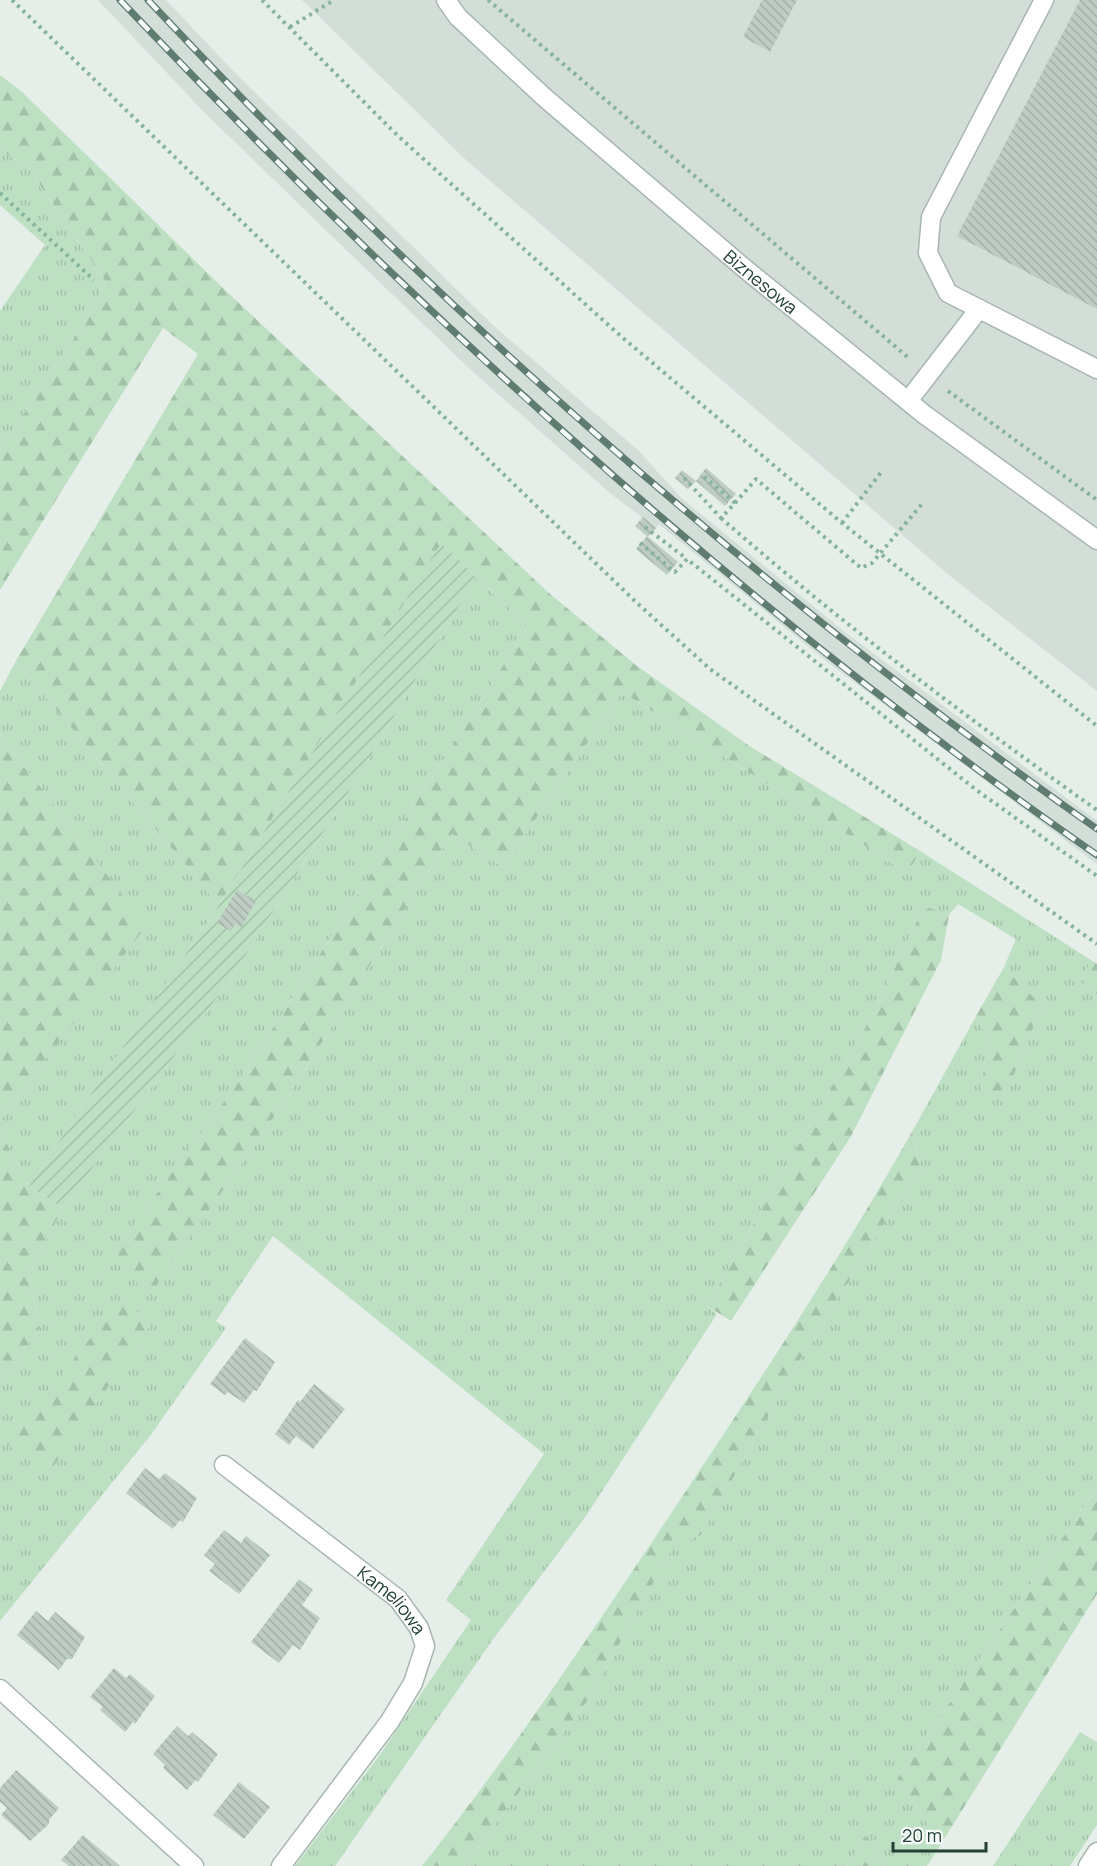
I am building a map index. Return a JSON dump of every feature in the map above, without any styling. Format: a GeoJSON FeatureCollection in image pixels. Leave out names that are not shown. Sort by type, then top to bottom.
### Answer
{"type":"FeatureCollection","features":[{"type":"Feature","properties":{"kind":"street","name":"Biznesowa"},"geometry":{"type":"LineString","coordinates":[[446,0],[458,16],[544,97],[744,268],[908,401],[1097,540]]}},
{"type":"Feature","properties":{"kind":"street"},"geometry":{"type":"LineString","coordinates":[[1044,0],[931,217],[928,253],[948,293],[1097,369]]}},
{"type":"Feature","properties":{"kind":"street"},"geometry":{"type":"LineString","coordinates":[[908,401],[979,309]]}},
{"type":"Feature","properties":{"kind":"street","name":"Kameliowa"},"geometry":{"type":"LineString","coordinates":[[224,1466],[398,1599],[419,1628],[425,1646],[413,1683],[390,1721],[281,1866]]}},
{"type":"Feature","properties":{"kind":"street"},"geometry":{"type":"LineString","coordinates":[[0,1689],[195,1866]]}},
{"type":"Feature","properties":{"kind":"street"},"geometry":{"type":"LineString","coordinates":[[1088,1866],[1097,1852]]}},
{"type":"Feature","properties":{"kind":"path"},"geometry":{"type":"LineString","coordinates":[[12,0],[637,603],[710,669],[1097,944]]}},
{"type":"Feature","properties":{"kind":"path"},"geometry":{"type":"LineString","coordinates":[[262,0],[399,137],[623,338],[842,523],[1097,726]]}},
{"type":"Feature","properties":{"kind":"path"},"geometry":{"type":"LineString","coordinates":[[290,27],[334,0]]}},
{"type":"Feature","properties":{"kind":"path"},"geometry":{"type":"LineString","coordinates":[[488,0],[968,409],[1097,500]]}},
{"type":"Feature","properties":{"kind":"path"},"geometry":{"type":"LineString","coordinates":[[0,194],[94,280]]}},
{"type":"Feature","properties":{"kind":"path"},"geometry":{"type":"LineString","coordinates":[[842,523],[882,471]]}},
{"type":"Feature","properties":{"kind":"path"},"geometry":{"type":"LineString","coordinates":[[701,474],[735,503]]}},
{"type":"Feature","properties":{"kind":"path"},"geometry":{"type":"LineString","coordinates":[[684,478],[721,518],[802,588],[996,739],[1097,810]]}},
{"type":"Feature","properties":{"kind":"path"},"geometry":{"type":"LineString","coordinates":[[721,518],[756,478],[861,568],[872,562],[922,504]]}},
{"type":"Feature","properties":{"kind":"path"},"geometry":{"type":"LineString","coordinates":[[645,527],[975,789],[1097,876]]}},
{"type":"Feature","properties":{"kind":"path"},"geometry":{"type":"LineString","coordinates":[[640,543],[675,572],[687,559]]}},
{"type":"Feature","properties":{"kind":"shaded area"},"geometry":{"type":"Polygon","coordinates":[[[98,0],[166,0],[236,74],[495,327],[639,451],[681,498],[845,632],[1097,821],[1097,864],[826,661],[659,524],[656,528],[611,494],[472,371],[340,244],[204,112],[98,0]]]}},
{"type":"Feature","properties":{"kind":"shaded area"},"geometry":{"type":"Polygon","coordinates":[[[302,0],[1097,0],[1097,691],[950,576],[467,161],[302,0]]]}},
{"type":"Feature","properties":{"kind":"green space"},"geometry":{"type":"Polygon","coordinates":[[[0,75],[22,92],[226,291],[550,594],[637,666],[748,745],[920,851],[908,873],[622,692],[503,867],[452,834],[289,1095],[149,1296],[111,1256],[240,1080],[528,626],[441,544],[219,905],[16,661],[198,354],[163,328],[0,590],[0,450],[88,317],[106,282],[29,169],[0,149],[0,75]]]}},
{"type":"Feature","properties":{"kind":"green space"},"geometry":{"type":"Polygon","coordinates":[[[0,149],[29,169],[106,282],[88,317],[0,450],[0,311],[45,245],[0,205],[0,149]]]}},
{"type":"Feature","properties":{"kind":"green space"},"geometry":{"type":"Polygon","coordinates":[[[441,543],[476,577],[363,769],[230,980],[63,1208],[29,1186],[219,905],[441,543]]]}},
{"type":"Feature","properties":{"kind":"green space"},"geometry":{"type":"Polygon","coordinates":[[[476,577],[528,626],[240,1080],[112,1256],[149,1295],[289,1095],[452,834],[503,867],[622,692],[908,873],[920,851],[1091,960],[1081,982],[1097,994],[1097,1488],[897,1779],[941,1844],[927,1866],[885,1866],[865,1837],[847,1866],[464,1866],[588,1700],[672,1548],[701,1534],[789,1378],[899,1200],[921,1170],[912,1132],[975,1018],[988,1036],[981,1090],[1006,1093],[1042,1006],[1004,967],[1016,939],[958,904],[949,915],[924,906],[873,1014],[707,1306],[717,1314],[586,1516],[494,1638],[335,1866],[295,1866],[379,1756],[471,1620],[446,1600],[544,1454],[273,1236],[216,1321],[226,1328],[150,1436],[0,1621],[0,1384],[39,1329],[29,1274],[63,1208],[230,980],[363,769],[476,577]]]}},
{"type":"Feature","properties":{"kind":"green space"},"geometry":{"type":"Polygon","coordinates":[[[16,661],[219,905],[29,1186],[0,1131],[0,1121],[145,926],[0,734],[0,691],[16,661]]]}},
{"type":"Feature","properties":{"kind":"green space"},"geometry":{"type":"Polygon","coordinates":[[[0,734],[146,926],[0,1121],[0,734]]]}},
{"type":"Feature","properties":{"kind":"green space"},"geometry":{"type":"Polygon","coordinates":[[[924,906],[949,915],[941,960],[850,1138],[731,1321],[707,1306],[873,1014],[924,906]]]}},
{"type":"Feature","properties":{"kind":"green space"},"geometry":{"type":"Polygon","coordinates":[[[1091,960],[1097,964],[1097,994],[1081,982],[1091,960]]]}},
{"type":"Feature","properties":{"kind":"green space"},"geometry":{"type":"Polygon","coordinates":[[[1004,967],[1042,1006],[1006,1094],[981,1090],[988,1036],[975,1018],[1004,967]]]}},
{"type":"Feature","properties":{"kind":"green space"},"geometry":{"type":"Polygon","coordinates":[[[0,1131],[29,1186],[63,1208],[29,1274],[39,1329],[0,1384],[0,1131]]]}},
{"type":"Feature","properties":{"kind":"green space"},"geometry":{"type":"Polygon","coordinates":[[[912,1132],[921,1170],[899,1200],[789,1378],[701,1535],[672,1549],[588,1700],[464,1866],[422,1866],[522,1733],[647,1549],[798,1319],[912,1132]]]}},
{"type":"Feature","properties":{"kind":"green space"},"geometry":{"type":"Polygon","coordinates":[[[123,1297],[150,1326],[48,1474],[7,1444],[123,1297]]]}},
{"type":"Feature","properties":{"kind":"green space"},"geometry":{"type":"Polygon","coordinates":[[[1097,1488],[1097,1594],[941,1844],[897,1779],[1097,1488]]]}},
{"type":"Feature","properties":{"kind":"green space"},"geometry":{"type":"Polygon","coordinates":[[[1080,1732],[1097,1742],[1097,1825],[1070,1866],[993,1866],[1080,1732]]]}},
{"type":"Feature","properties":{"kind":"green space"},"geometry":{"type":"Polygon","coordinates":[[[865,1836],[885,1866],[847,1866],[865,1836]]]}},
{"type":"Feature","properties":{"kind":"building"},"geometry":{"type":"Polygon","coordinates":[[[762,0],[797,0],[770,52],[743,37],[762,0]]]}},
{"type":"Feature","properties":{"kind":"building"},"geometry":{"type":"Polygon","coordinates":[[[1080,0],[1097,0],[1097,309],[957,236],[1080,0]]]}},
{"type":"Feature","properties":{"kind":"building"},"geometry":{"type":"Polygon","coordinates":[[[706,468],[736,494],[725,506],[696,481],[706,468]]]}},
{"type":"Feature","properties":{"kind":"building"},"geometry":{"type":"Polygon","coordinates":[[[682,470],[696,481],[688,489],[675,478],[682,470]]]}},
{"type":"Feature","properties":{"kind":"building"},"geometry":{"type":"Polygon","coordinates":[[[643,517],[656,528],[648,537],[635,526],[643,517]]]}},
{"type":"Feature","properties":{"kind":"building"},"geometry":{"type":"Polygon","coordinates":[[[647,536],[678,562],[667,575],[636,549],[647,536]]]}},
{"type":"Feature","properties":{"kind":"building"},"geometry":{"type":"Polygon","coordinates":[[[237,890],[256,901],[241,928],[235,924],[231,931],[217,923],[237,890]]]}},
{"type":"Feature","properties":{"kind":"building"},"geometry":{"type":"Polygon","coordinates":[[[245,1338],[275,1362],[257,1391],[254,1390],[244,1403],[228,1392],[225,1395],[210,1384],[245,1338]]]}},
{"type":"Feature","properties":{"kind":"building"},"geometry":{"type":"Polygon","coordinates":[[[314,1384],[345,1409],[313,1449],[296,1436],[289,1445],[275,1434],[298,1400],[300,1402],[314,1384]]]}},
{"type":"Feature","properties":{"kind":"building"},"geometry":{"type":"Polygon","coordinates":[[[145,1468],[159,1479],[165,1473],[197,1498],[183,1522],[180,1520],[173,1529],[126,1493],[145,1468]]]}},
{"type":"Feature","properties":{"kind":"building"},"geometry":{"type":"Polygon","coordinates":[[[224,1530],[241,1543],[246,1536],[270,1555],[239,1594],[209,1571],[215,1564],[204,1555],[224,1530]]]}},
{"type":"Feature","properties":{"kind":"building"},"geometry":{"type":"Polygon","coordinates":[[[299,1579],[313,1590],[302,1605],[320,1618],[300,1650],[293,1645],[279,1663],[251,1642],[299,1579]]]}},
{"type":"Feature","properties":{"kind":"building"},"geometry":{"type":"Polygon","coordinates":[[[36,1611],[48,1621],[55,1612],[85,1637],[72,1659],[67,1659],[59,1670],[17,1635],[36,1611]]]}},
{"type":"Feature","properties":{"kind":"building"},"geometry":{"type":"Polygon","coordinates":[[[114,1668],[126,1678],[130,1674],[155,1696],[135,1724],[133,1722],[125,1732],[100,1710],[103,1707],[90,1697],[114,1668]]]}},
{"type":"Feature","properties":{"kind":"building"},"geometry":{"type":"Polygon","coordinates":[[[177,1726],[188,1736],[192,1732],[218,1754],[198,1782],[196,1780],[187,1790],[163,1768],[165,1765],[153,1754],[177,1726]]]}},
{"type":"Feature","properties":{"kind":"building"},"geometry":{"type":"Polygon","coordinates":[[[16,1770],[59,1808],[49,1820],[49,1824],[30,1841],[1,1815],[7,1808],[0,1802],[0,1788],[16,1770]]]}},
{"type":"Feature","properties":{"kind":"building"},"geometry":{"type":"Polygon","coordinates":[[[239,1782],[270,1807],[244,1839],[213,1815],[239,1782]]]}},
{"type":"Feature","properties":{"kind":"building"},"geometry":{"type":"Polygon","coordinates":[[[83,1835],[120,1866],[69,1866],[61,1860],[83,1835]]]}},
{"type":"Feature","properties":{"kind":"railway"},"geometry":{"type":"LineString","coordinates":[[120,0],[348,231],[587,453],[710,559],[836,661],[965,760],[1097,855]]}},
{"type":"Feature","properties":{"kind":"railway"},"geometry":{"type":"LineString","coordinates":[[148,0],[370,226],[484,334],[602,439],[721,541],[844,640],[969,736],[1097,829]]}}]}
